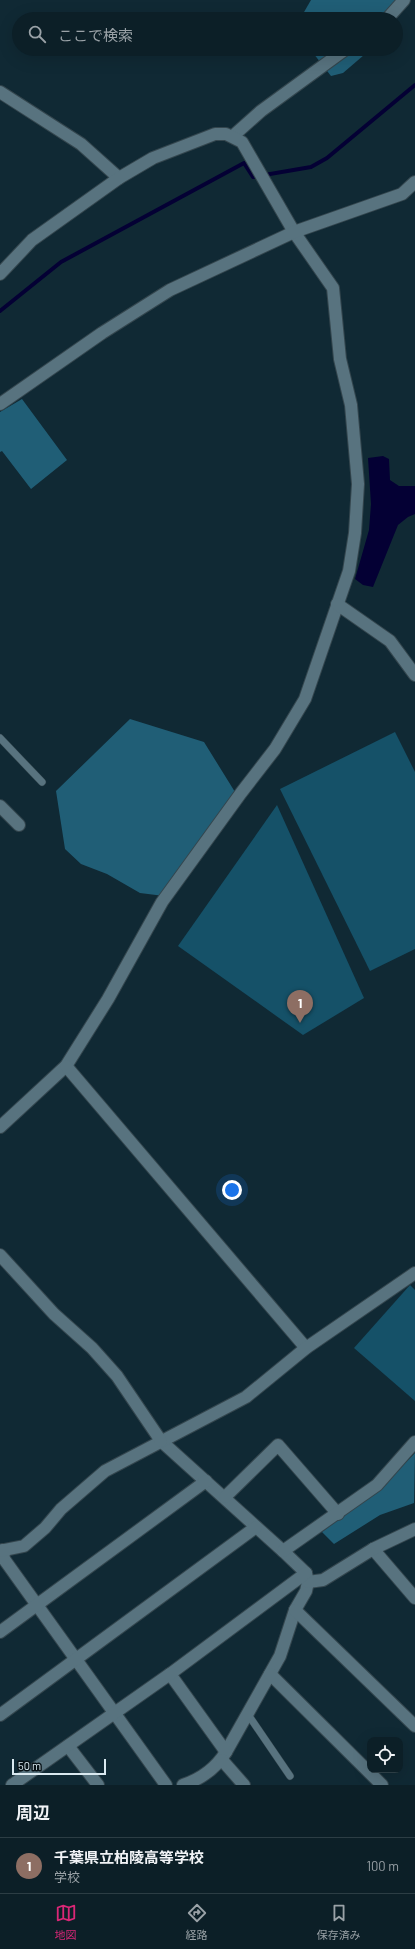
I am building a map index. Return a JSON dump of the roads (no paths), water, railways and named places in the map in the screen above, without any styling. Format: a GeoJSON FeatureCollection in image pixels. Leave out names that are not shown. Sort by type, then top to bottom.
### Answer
{"type":"FeatureCollection","features":[{"type":"Feature","properties":{"kind":"street"},"geometry":{"type":"LineString","coordinates":[[393,12],[404,0]]}},
{"type":"Feature","properties":{"kind":"street"},"geometry":{"type":"LineString","coordinates":[[233,136],[261,112],[337,56]]}},
{"type":"Feature","properties":{"kind":"street"},"geometry":{"type":"LineString","coordinates":[[0,92],[82,144],[119,178]]}},
{"type":"Feature","properties":{"kind":"street"},"geometry":{"type":"LineString","coordinates":[[0,274],[32,240],[119,178],[153,158],[184,145],[215,134],[226,134],[233,136],[242,142],[294,232],[332,288],[340,359],[351,405],[358,484],[355,533],[349,571],[305,699],[275,749],[241,792],[162,902],[108,999],[66,1066],[0,1127]]}},
{"type":"Feature","properties":{"kind":"street"},"geometry":{"type":"LineString","coordinates":[[0,404],[102,333],[170,290],[294,232],[402,194],[415,182]]}},
{"type":"Feature","properties":{"kind":"street"},"geometry":{"type":"LineString","coordinates":[[337,604],[390,640],[415,675]]}},
{"type":"Feature","properties":{"kind":"street"},"geometry":{"type":"LineString","coordinates":[[0,806],[19,825]]}},
{"type":"Feature","properties":{"kind":"street"},"geometry":{"type":"LineString","coordinates":[[66,1066],[306,1348]]}},
{"type":"Feature","properties":{"kind":"street"},"geometry":{"type":"LineString","coordinates":[[0,1255],[54,1314],[92,1348],[117,1376],[161,1441],[225,1497],[283,1551],[307,1577],[323,1580],[373,1549],[415,1529]]}},
{"type":"Feature","properties":{"kind":"street"},"geometry":{"type":"LineString","coordinates":[[166,1785],[4,1559],[1,1550],[24,1546],[45,1528],[61,1509],[105,1471],[246,1396],[306,1348],[415,1273]]}},
{"type":"Feature","properties":{"kind":"street"},"geometry":{"type":"LineString","coordinates":[[283,1551],[338,1514],[377,1485],[415,1442]]}},
{"type":"Feature","properties":{"kind":"street"},"geometry":{"type":"LineString","coordinates":[[225,1497],[278,1445],[338,1514]]}},
{"type":"Feature","properties":{"kind":"street"},"geometry":{"type":"LineString","coordinates":[[0,1632],[206,1481]]}},
{"type":"Feature","properties":{"kind":"street"},"geometry":{"type":"LineString","coordinates":[[0,1715],[256,1527]]}},
{"type":"Feature","properties":{"kind":"street"},"geometry":{"type":"LineString","coordinates":[[373,1549],[415,1598]]}},
{"type":"Feature","properties":{"kind":"street"},"geometry":{"type":"LineString","coordinates":[[183,1785],[196,1780],[224,1756],[280,1656],[295,1610],[306,1591],[307,1577]]}},
{"type":"Feature","properties":{"kind":"street"},"geometry":{"type":"LineString","coordinates":[[12,1785],[307,1577]]}},
{"type":"Feature","properties":{"kind":"street"},"geometry":{"type":"LineString","coordinates":[[295,1610],[415,1726]]}},
{"type":"Feature","properties":{"kind":"street"},"geometry":{"type":"LineString","coordinates":[[170,1674],[244,1785]]}},
{"type":"Feature","properties":{"kind":"street"},"geometry":{"type":"LineString","coordinates":[[270,1674],[382,1785]]}},
{"type":"Feature","properties":{"kind":"street"},"geometry":{"type":"LineString","coordinates":[[68,1746],[98,1785]]}},
{"type":"Feature","properties":{"kind":"lane"},"geometry":{"type":"LineString","coordinates":[[0,738],[42,782]]}},
{"type":"Feature","properties":{"kind":"lane"},"geometry":{"type":"LineString","coordinates":[[247,1714],[290,1776]]}},
{"type":"Feature","properties":{"kind":"waterway"},"geometry":{"type":"LineString","coordinates":[[0,311],[61,262],[244,163],[253,177],[311,167],[327,158],[415,85]]}},
{"type":"Feature","properties":{"kind":"place","name":"千葉県立柏陵高等学校"},"geometry":{"type":"Point","coordinates":[300,1023]}}]}
